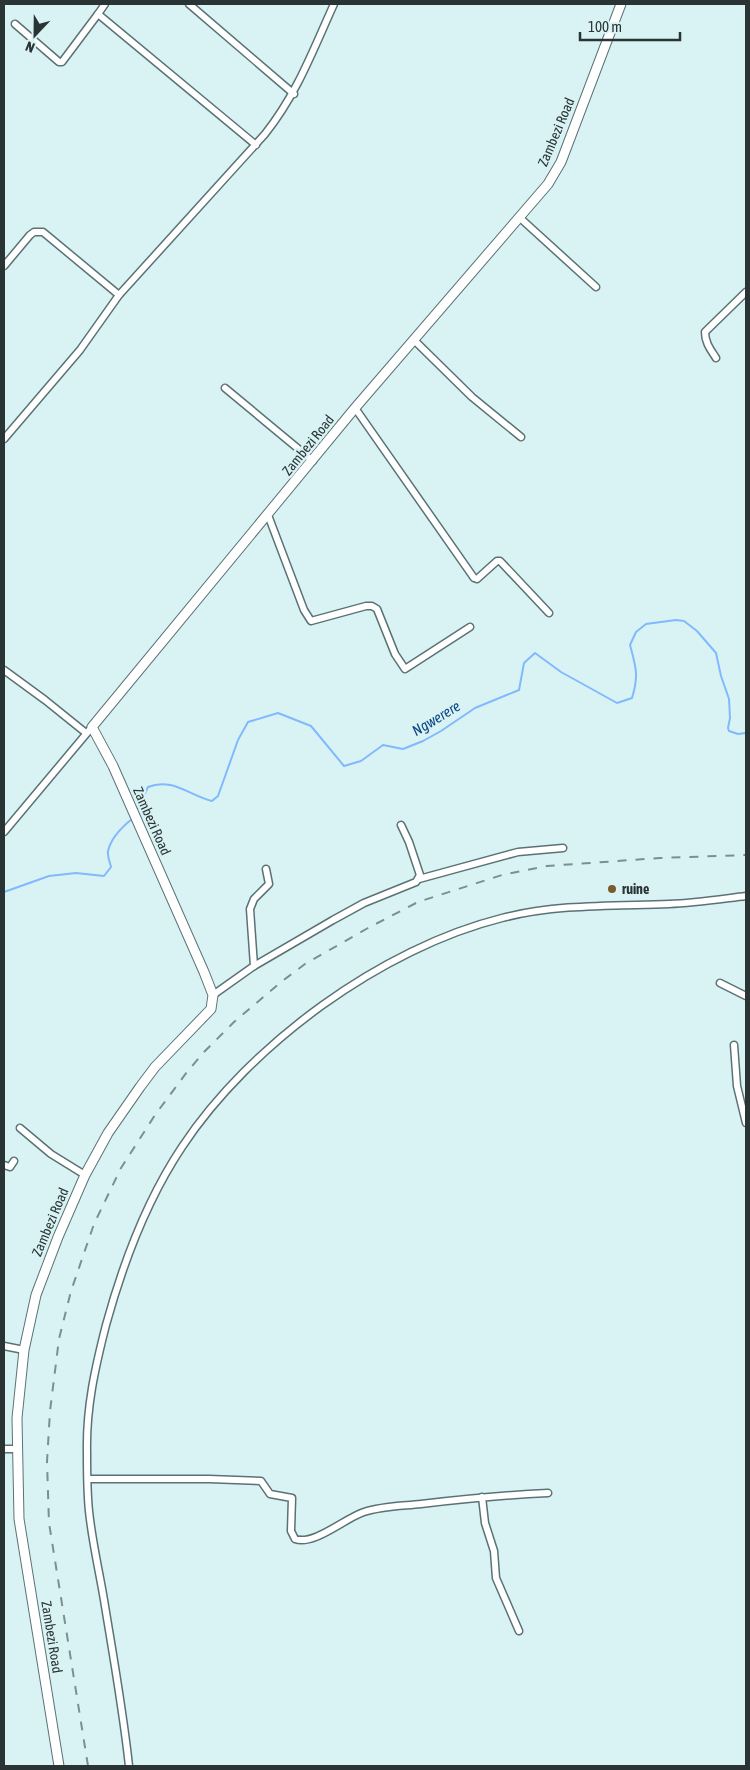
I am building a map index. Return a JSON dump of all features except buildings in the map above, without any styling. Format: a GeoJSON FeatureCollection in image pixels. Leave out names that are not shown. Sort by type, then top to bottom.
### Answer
{"type":"FeatureCollection","features":[{"type":"Feature","properties":{"kind":"main road","name":"Zambezi Road"},"geometry":{"type":"LineString","coordinates":[[58,1766],[19,1519],[17,1418],[24,1350],[36,1295],[58,1237],[85,1175],[108,1133],[130,1100],[155,1067],[211,1009],[213,995],[113,766],[89,730],[356,408],[548,184],[561,162],[621,4]]}},
{"type":"Feature","properties":{"kind":"street"},"geometry":{"type":"LineString","coordinates":[[15,24],[59,62],[62,62],[105,4]]}},
{"type":"Feature","properties":{"kind":"street"},"geometry":{"type":"LineString","coordinates":[[189,4],[294,94]]}},
{"type":"Feature","properties":{"kind":"street"},"geometry":{"type":"LineString","coordinates":[[4,439],[80,350],[119,295],[256,145],[281,114],[294,94],[334,4]]}},
{"type":"Feature","properties":{"kind":"street"},"geometry":{"type":"LineString","coordinates":[[98,14],[256,145]]}},
{"type":"Feature","properties":{"kind":"street"},"geometry":{"type":"LineString","coordinates":[[519,217],[596,287]]}},
{"type":"Feature","properties":{"kind":"street"},"geometry":{"type":"LineString","coordinates":[[4,266],[30,235],[34,232],[43,232],[119,295]]}},
{"type":"Feature","properties":{"kind":"street"},"geometry":{"type":"LineString","coordinates":[[716,358],[708,347],[705,332],[746,292]]}},
{"type":"Feature","properties":{"kind":"street"},"geometry":{"type":"LineString","coordinates":[[414,340],[472,397],[521,437]]}},
{"type":"Feature","properties":{"kind":"street"},"geometry":{"type":"LineString","coordinates":[[224,388],[313,461]]}},
{"type":"Feature","properties":{"kind":"street"},"geometry":{"type":"LineString","coordinates":[[356,408],[474,578],[477,579],[497,561],[500,561],[549,612]]}},
{"type":"Feature","properties":{"kind":"street"},"geometry":{"type":"LineString","coordinates":[[268,515],[304,610],[311,621],[372,606],[377,609],[395,654],[405,669],[470,627]]}},
{"type":"Feature","properties":{"kind":"street"},"geometry":{"type":"LineString","coordinates":[[4,670],[89,730],[4,832]]}},
{"type":"Feature","properties":{"kind":"street"},"geometry":{"type":"LineString","coordinates":[[401,824],[420,875],[419,879]]}},
{"type":"Feature","properties":{"kind":"street"},"geometry":{"type":"LineString","coordinates":[[213,995],[254,966],[364,904],[419,879],[518,852],[563,848]]}},
{"type":"Feature","properties":{"kind":"street"},"geometry":{"type":"LineString","coordinates":[[254,966],[250,909],[254,898],[269,884],[266,869]]}},
{"type":"Feature","properties":{"kind":"street"},"geometry":{"type":"LineString","coordinates":[[129,1766],[119,1692],[89,1514],[87,1434],[94,1374],[114,1297],[127,1257],[146,1212],[180,1149],[233,1082],[272,1044],[326,1003],[401,957],[464,929],[493,920],[540,910],[682,903],[746,896]]}},
{"type":"Feature","properties":{"kind":"street"},"geometry":{"type":"LineString","coordinates":[[720,983],[746,996]]}},
{"type":"Feature","properties":{"kind":"street"},"geometry":{"type":"LineString","coordinates":[[734,1045],[736,1078],[746,1123]]}},
{"type":"Feature","properties":{"kind":"street"},"geometry":{"type":"LineString","coordinates":[[20,1128],[51,1154],[85,1175]]}},
{"type":"Feature","properties":{"kind":"street"},"geometry":{"type":"LineString","coordinates":[[4,1166],[10,1166],[14,1161]]}},
{"type":"Feature","properties":{"kind":"street"},"geometry":{"type":"LineString","coordinates":[[4,1346],[24,1350]]}},
{"type":"Feature","properties":{"kind":"street"},"geometry":{"type":"LineString","coordinates":[[4,1449],[18,1449]]}},
{"type":"Feature","properties":{"kind":"street"},"geometry":{"type":"LineString","coordinates":[[88,1479],[261,1481],[270,1494],[292,1498],[292,1536],[299,1541],[322,1534],[348,1519],[365,1512],[385,1508],[482,1497],[548,1493]]}},
{"type":"Feature","properties":{"kind":"street"},"geometry":{"type":"LineString","coordinates":[[482,1497],[486,1523],[494,1551],[496,1578],[519,1631]]}},
{"type":"Feature","properties":{"kind":"waterway","name":"Ngwerere"},"geometry":{"type":"LineString","coordinates":[[137,810],[148,787],[165,784],[181,788],[212,801],[218,796],[238,740],[248,722],[278,713],[311,726],[344,766],[361,761],[383,745],[403,749],[423,741],[475,708],[519,690],[524,663],[535,653],[561,672],[617,703],[632,698],[636,672],[630,645],[636,632],[646,624],[676,620],[684,621],[697,631],[716,653],[729,699],[729,731],[738,734],[746,733]]}},
{"type":"Feature","properties":{"kind":"waterway","name":"Ngwerere"},"geometry":{"type":"LineString","coordinates":[[4,892],[49,876],[76,873],[104,876],[111,867],[108,857],[109,846],[114,837],[132,819]]}},
{"type":"Feature","properties":{"kind":"railway"},"geometry":{"type":"LineString","coordinates":[[88,1766],[49,1523],[47,1462],[50,1411],[59,1339],[71,1291],[94,1224],[121,1168],[155,1115],[204,1052],[234,1022],[281,982],[305,964],[418,902],[502,875],[547,866],[660,858],[746,855]]}},
{"type":"Feature","properties":{"kind":"place","name":"ruine"},"geometry":{"type":"Point","coordinates":[612,889]}}]}
